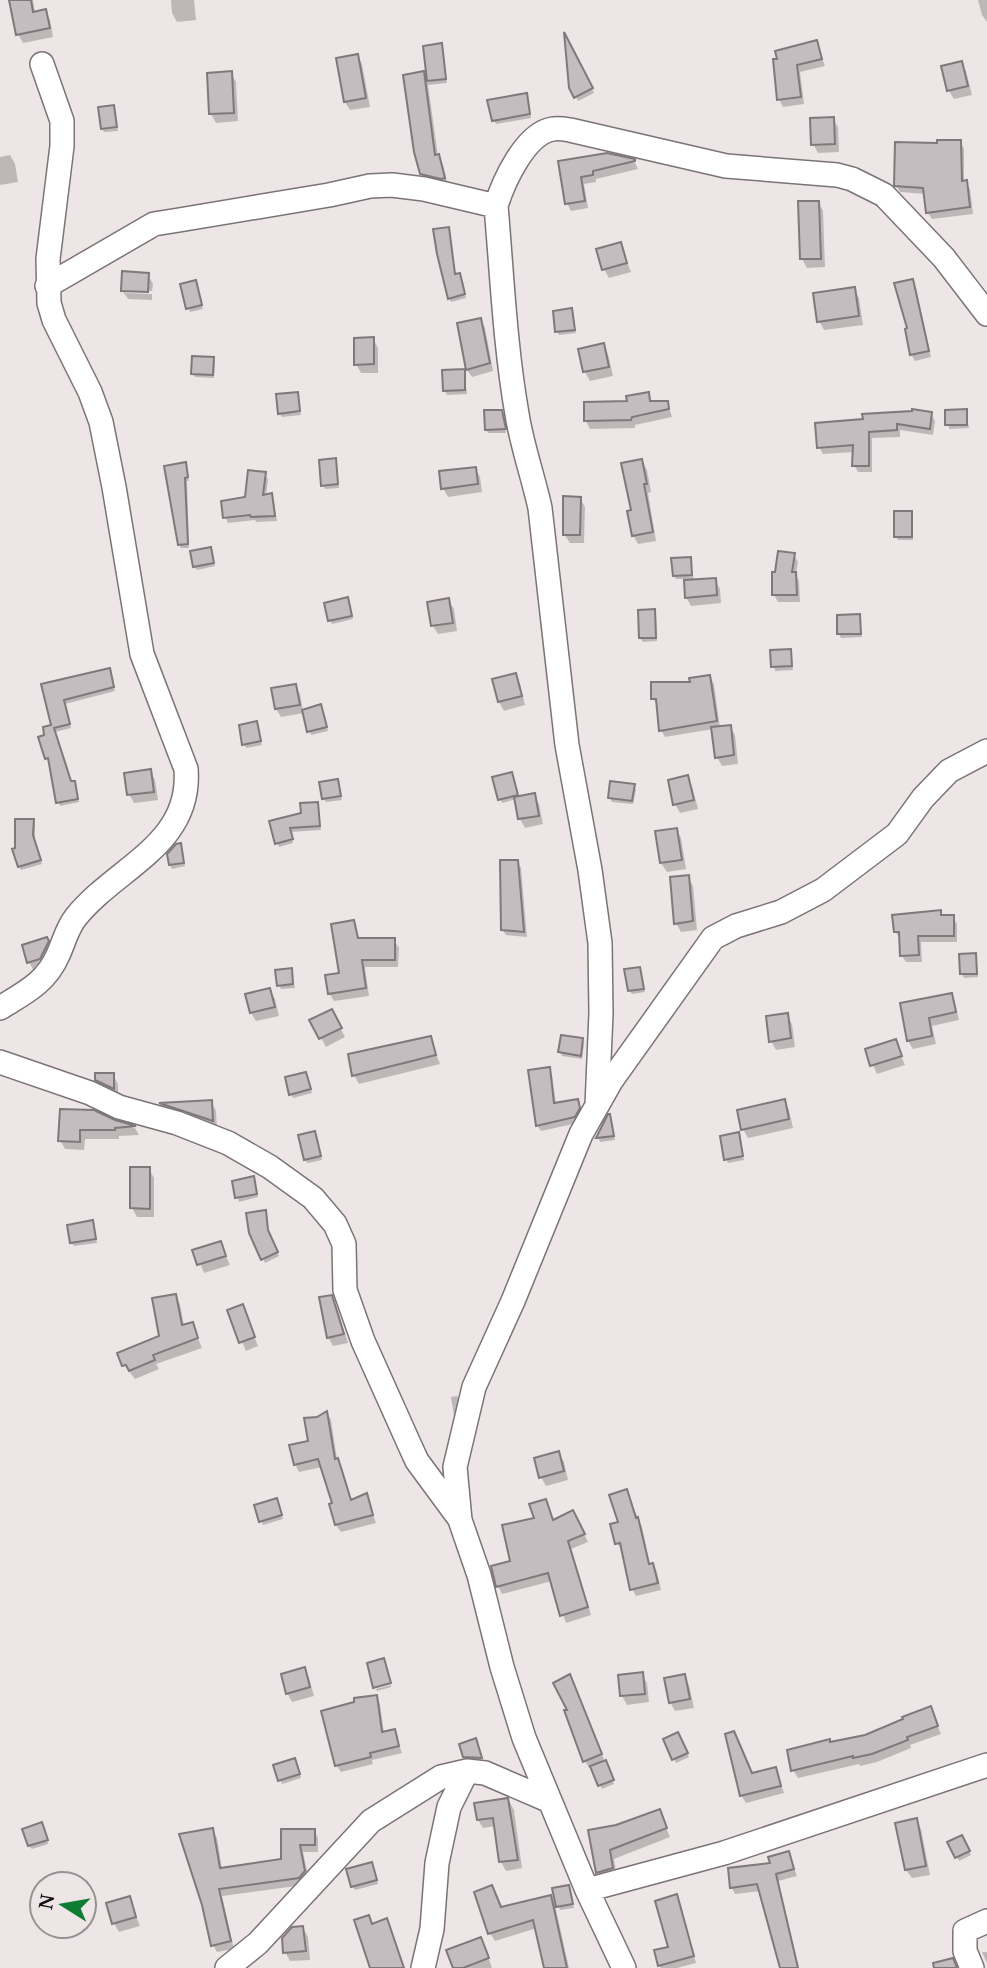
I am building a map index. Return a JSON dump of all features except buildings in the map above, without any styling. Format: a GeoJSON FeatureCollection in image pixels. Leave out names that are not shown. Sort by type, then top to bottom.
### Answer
{"type":"FeatureCollection","features":[{"type":"Feature","properties":{"kind":"street"},"geometry":{"type":"LineString","coordinates":[[0,1008],[39,985],[58,957],[66,932],[76,917],[154,848],[181,812],[187,788],[186,769],[142,654],[101,422],[90,392],[54,320],[49,303],[48,259],[62,146],[62,121],[41,64]]}},
{"type":"Feature","properties":{"kind":"street"},"geometry":{"type":"LineString","coordinates":[[597,1106],[601,1013],[600,943],[590,870],[567,745],[540,508],[523,450],[516,411],[496,206],[503,183],[518,158],[535,138],[551,129],[570,130],[726,166],[837,175],[852,179],[884,195],[944,258],[987,314]]}},
{"type":"Feature","properties":{"kind":"street"},"geometry":{"type":"LineString","coordinates":[[47,286],[154,224],[370,186],[392,185],[424,189],[496,206]]}},
{"type":"Feature","properties":{"kind":"street"},"geometry":{"type":"LineString","coordinates":[[624,1968],[587,1890],[524,1738],[502,1667],[479,1574],[460,1521],[455,1467],[474,1387],[513,1301],[581,1134],[611,1081],[713,939],[736,926],[781,912],[823,890],[897,834],[923,798],[949,771],[987,751]]}},
{"type":"Feature","properties":{"kind":"street"},"geometry":{"type":"LineString","coordinates":[[0,1062],[90,1093],[119,1107],[177,1123],[228,1143],[270,1167],[313,1198],[335,1224],[344,1244],[345,1290],[363,1341],[411,1448],[417,1461],[460,1521]]}},
{"type":"Feature","properties":{"kind":"street"},"geometry":{"type":"LineString","coordinates":[[587,1890],[724,1853],[987,1765]]}},
{"type":"Feature","properties":{"kind":"street"},"geometry":{"type":"LineString","coordinates":[[227,1968],[258,1943],[370,1821],[441,1777],[467,1771],[485,1773],[550,1801]]}},
{"type":"Feature","properties":{"kind":"street"},"geometry":{"type":"LineString","coordinates":[[423,1968],[432,1929],[437,1863],[449,1807],[467,1771]]}},
{"type":"Feature","properties":{"kind":"street"},"geometry":{"type":"LineString","coordinates":[[972,1968],[965,1951],[965,1931],[987,1922]]}}]}
